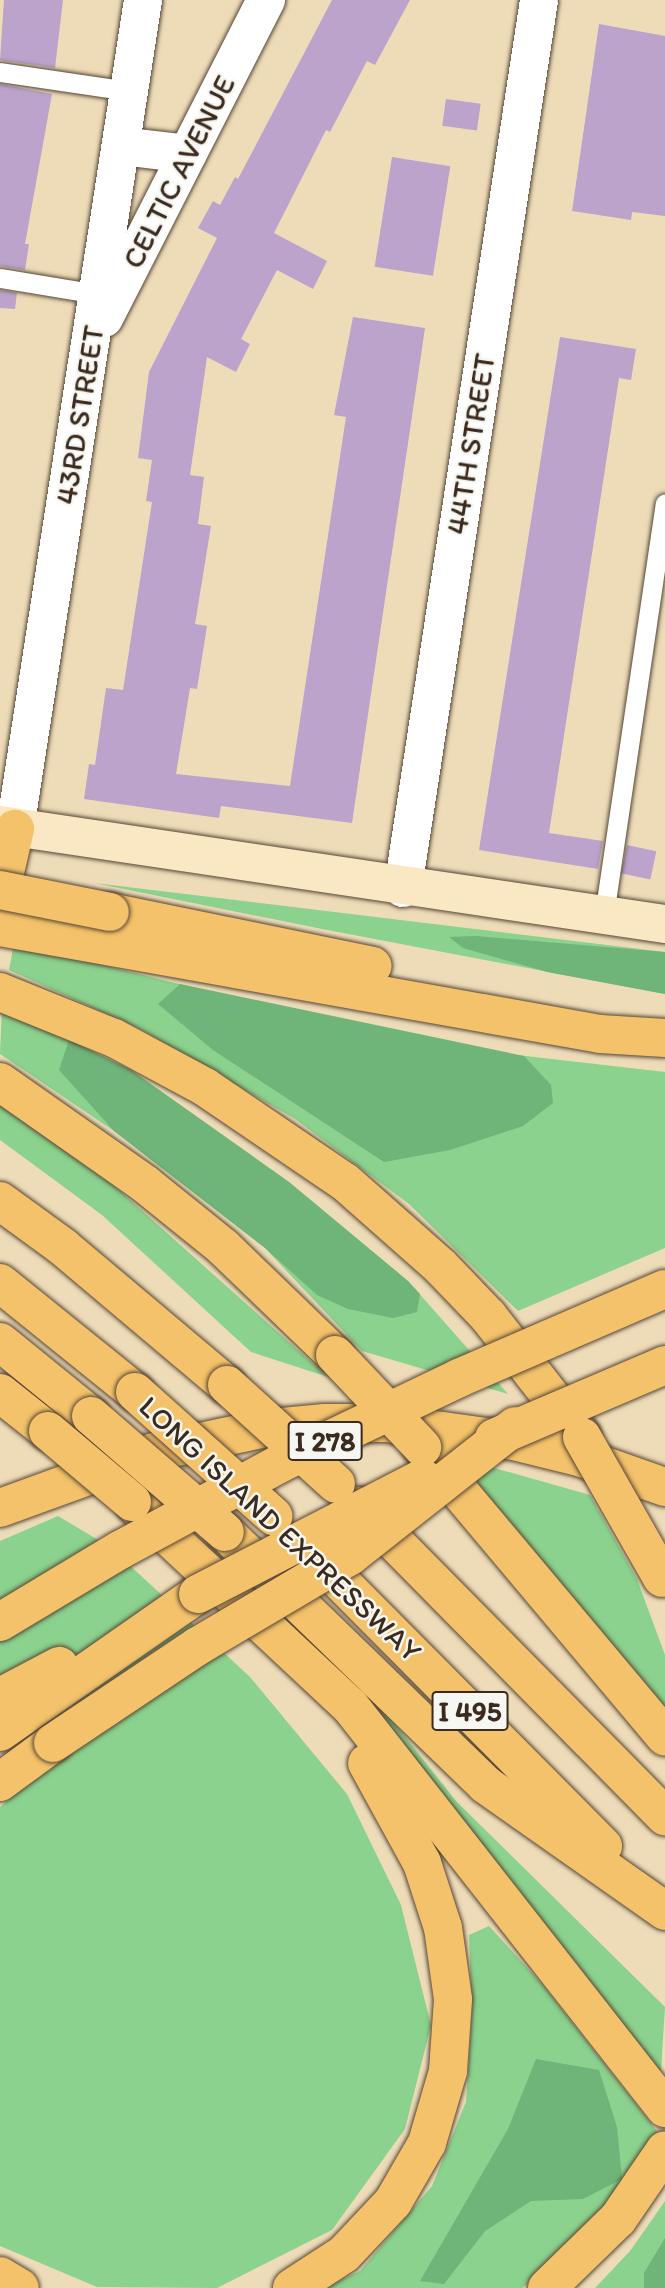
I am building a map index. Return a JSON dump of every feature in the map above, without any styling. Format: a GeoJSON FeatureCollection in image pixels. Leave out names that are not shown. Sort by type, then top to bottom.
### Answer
{"type":"FeatureCollection","features":[{"type":"Feature","properties":{"kind":"highway"},"geometry":{"type":"LineString","coordinates":[[7,827],[0,892],[104,928],[600,1034],[665,1038]]}},
{"type":"Feature","properties":{"kind":"highway"},"geometry":{"type":"LineString","coordinates":[[0,927],[104,928],[595,1012],[665,1031]]}},
{"type":"Feature","properties":{"kind":"highway"},"geometry":{"type":"LineString","coordinates":[[0,992],[61,1015],[205,1087],[345,1182],[441,1267],[538,1375],[582,1437],[664,1580]]}},
{"type":"Feature","properties":{"kind":"highway"},"geometry":{"type":"LineString","coordinates":[[0,1082],[57,1120],[223,1247],[335,1355],[422,1447],[665,1737]]}},
{"type":"Feature","properties":{"kind":"highway","name":"I 495"},"geometry":{"type":"LineString","coordinates":[[0,1201],[156,1322],[336,1484],[665,1816]]}},
{"type":"Feature","properties":{"kind":"highway","name":"LONG ISLAND EXPRESSWAY"},"geometry":{"type":"LineString","coordinates":[[0,1283],[135,1392],[273,1516],[665,1910]]}},
{"type":"Feature","properties":{"kind":"highway","name":"I 278"},"geometry":{"type":"LineString","coordinates":[[0,1622],[120,1550],[304,1452],[665,1289]]}},
{"type":"Feature","properties":{"kind":"highway"},"geometry":{"type":"LineString","coordinates":[[0,1342],[91,1416],[225,1532],[486,1786],[665,1910]]}},
{"type":"Feature","properties":{"kind":"highway","name":"I 278"},"geometry":{"type":"LineString","coordinates":[[6,1710],[198,1594],[515,1426],[665,1365]]}},
{"type":"Feature","properties":{"kind":"highway"},"geometry":{"type":"LineString","coordinates":[[0,1392],[132,1502],[349,1706],[655,2096]]}},
{"type":"Feature","properties":{"kind":"highway"},"geometry":{"type":"LineString","coordinates":[[0,1508],[154,1452],[261,1429],[325,1423],[386,1423],[514,1441],[582,1458],[665,1487]]}},
{"type":"Feature","properties":{"kind":"highway"},"geometry":{"type":"LineString","coordinates":[[0,1782],[53,1743],[198,1646],[350,1556],[515,1426]]}},
{"type":"Feature","properties":{"kind":"highway"},"geometry":{"type":"LineString","coordinates":[[582,1437],[665,1529]]}},
{"type":"Feature","properties":{"kind":"highway"},"geometry":{"type":"LineString","coordinates":[[262,1624],[364,1758],[405,1826],[437,1907],[453,1999],[442,2105],[413,2171],[368,2231],[344,2254],[292,2288]]}},
{"type":"Feature","properties":{"kind":"highway"},"geometry":{"type":"LineString","coordinates":[[547,2288],[618,2219],[665,2150]]}},
{"type":"Feature","properties":{"kind":"highway"},"geometry":{"type":"LineString","coordinates":[[0,2276],[20,2288]]}},
{"type":"Feature","properties":{"kind":"main road"},"geometry":{"type":"LineString","coordinates":[[7,827],[404,888],[665,924]]}},
{"type":"Feature","properties":{"kind":"street","name":"43RD STREET"},"geometry":{"type":"LineString","coordinates":[[7,827],[90,344],[143,0]]}},
{"type":"Feature","properties":{"kind":"street","name":"CELTIC AVENUE"},"geometry":{"type":"LineString","coordinates":[[90,344],[266,0]]}},
{"type":"Feature","properties":{"kind":"street","name":"44TH STREET"},"geometry":{"type":"LineString","coordinates":[[404,888],[539,0]]}},
{"type":"Feature","properties":{"kind":"street"},"geometry":{"type":"LineString","coordinates":[[121,146],[188,154]]}},
{"type":"Feature","properties":{"kind":"lane"},"geometry":{"type":"LineString","coordinates":[[0,72],[129,91]]}},
{"type":"Feature","properties":{"kind":"lane"},"geometry":{"type":"LineString","coordinates":[[0,278],[98,294]]}},
{"type":"Feature","properties":{"kind":"lane"},"geometry":{"type":"LineString","coordinates":[[604,915],[665,503]]}},
{"type":"Feature","properties":{"kind":"green space"},"geometry":{"type":"Polygon","coordinates":[[[94,883],[665,952],[665,994],[322,929],[94,883]]]}},
{"type":"Feature","properties":{"kind":"green space"},"geometry":{"type":"Polygon","coordinates":[[[476,936],[665,952],[665,994],[547,972],[463,948],[449,937],[476,936]]]}},
{"type":"Feature","properties":{"kind":"green space"},"geometry":{"type":"Polygon","coordinates":[[[14,943],[252,1002],[491,1052],[665,1072],[665,1248],[518,1311],[409,1204],[295,1119],[140,1029],[9,970],[14,943]]]}},
{"type":"Feature","properties":{"kind":"green space"},"geometry":{"type":"Polygon","coordinates":[[[180,984],[524,1056],[551,1085],[553,1103],[523,1126],[450,1150],[384,1162],[213,1050],[158,1004],[180,984]]]}},
{"type":"Feature","properties":{"kind":"green space"},"geometry":{"type":"Polygon","coordinates":[[[2,1008],[131,1070],[289,1182],[408,1281],[508,1394],[362,1351],[265,1248],[114,1131],[0,1054],[2,1008]]]}},
{"type":"Feature","properties":{"kind":"green space"},"geometry":{"type":"Polygon","coordinates":[[[69,1040],[131,1070],[289,1182],[408,1281],[420,1294],[417,1312],[393,1318],[348,1309],[317,1295],[265,1248],[114,1131],[59,1070],[69,1040]]]}},
{"type":"Feature","properties":{"kind":"green space"},"geometry":{"type":"Polygon","coordinates":[[[0,1101],[91,1165],[328,1377],[251,1352],[102,1215],[0,1140],[0,1101]]]}},
{"type":"Feature","properties":{"kind":"green space"},"geometry":{"type":"Polygon","coordinates":[[[434,1451],[590,1495],[637,1579],[665,1655],[665,1714],[434,1451]]]}},
{"type":"Feature","properties":{"kind":"green space"},"geometry":{"type":"Polygon","coordinates":[[[58,1516],[110,1547],[250,1677],[347,1794],[401,1905],[431,2025],[405,2129],[332,2230],[217,2288],[97,2287],[0,2246],[0,1807],[59,1753],[0,1696],[0,1541],[58,1516]]]}},
{"type":"Feature","properties":{"kind":"green space"},"geometry":{"type":"Polygon","coordinates":[[[315,1646],[376,1700],[457,1802],[665,2007],[661,2071],[586,1988],[394,1731],[315,1646]]]}},
{"type":"Feature","properties":{"kind":"green space"},"geometry":{"type":"Polygon","coordinates":[[[489,1926],[542,1984],[660,2135],[593,2236],[522,2288],[324,2288],[360,2271],[432,2186],[466,2102],[472,2010],[469,1935],[489,1926]]]}},
{"type":"Feature","properties":{"kind":"green space"},"geometry":{"type":"Polygon","coordinates":[[[536,2059],[599,2070],[617,2127],[622,2179],[583,2199],[531,2201],[485,2231],[444,2284],[420,2281],[508,2129],[536,2059]]]}},
{"type":"Feature","properties":{"kind":"green space"},"geometry":{"type":"Polygon","coordinates":[[[665,2201],[665,2288],[595,2288],[630,2251],[665,2201]]]}},
{"type":"Feature","properties":{"kind":"green space"},"geometry":{"type":"Polygon","coordinates":[[[665,2238],[665,2288],[644,2288],[644,2273],[665,2238]]]}},
{"type":"Feature","properties":{"kind":"building"},"geometry":{"type":"Polygon","coordinates":[[[4,0],[63,0],[55,68],[0,60],[4,0]]]}},
{"type":"Feature","properties":{"kind":"building"},"geometry":{"type":"Polygon","coordinates":[[[332,0],[410,0],[375,65],[367,61],[330,132],[326,130],[274,233],[327,261],[313,289],[277,270],[241,339],[250,344],[236,372],[207,357],[190,475],[204,477],[198,524],[211,526],[195,624],[207,626],[197,689],[190,688],[176,774],[290,786],[346,417],[334,415],[353,317],[425,328],[352,823],[221,806],[219,818],[84,799],[89,764],[95,765],[106,688],[123,690],[152,502],[146,501],[152,460],[138,458],[149,372],[217,238],[198,228],[213,201],[220,205],[235,177],[238,179],[332,0]]]}},
{"type":"Feature","properties":{"kind":"building"},"geometry":{"type":"Polygon","coordinates":[[[599,24],[665,36],[665,216],[632,212],[631,220],[572,211],[599,24]]]}},
{"type":"Feature","properties":{"kind":"building"},"geometry":{"type":"Polygon","coordinates":[[[0,84],[52,94],[25,244],[29,244],[25,270],[0,266],[0,84]]]}},
{"type":"Feature","properties":{"kind":"building"},"geometry":{"type":"Polygon","coordinates":[[[446,99],[481,104],[477,131],[442,126],[446,99]]]}},
{"type":"Feature","properties":{"kind":"building"},"geometry":{"type":"Polygon","coordinates":[[[392,157],[450,166],[433,276],[375,267],[392,157]]]}},
{"type":"Feature","properties":{"kind":"building"},"geometry":{"type":"Polygon","coordinates":[[[0,290],[17,293],[15,309],[0,308],[0,290]]]}},
{"type":"Feature","properties":{"kind":"building"},"geometry":{"type":"Polygon","coordinates":[[[560,337],[636,349],[631,380],[619,378],[549,833],[603,841],[598,869],[479,850],[560,337]]]}},
{"type":"Feature","properties":{"kind":"building"},"geometry":{"type":"Polygon","coordinates":[[[627,845],[656,851],[650,880],[621,873],[627,845]]]}}]}
